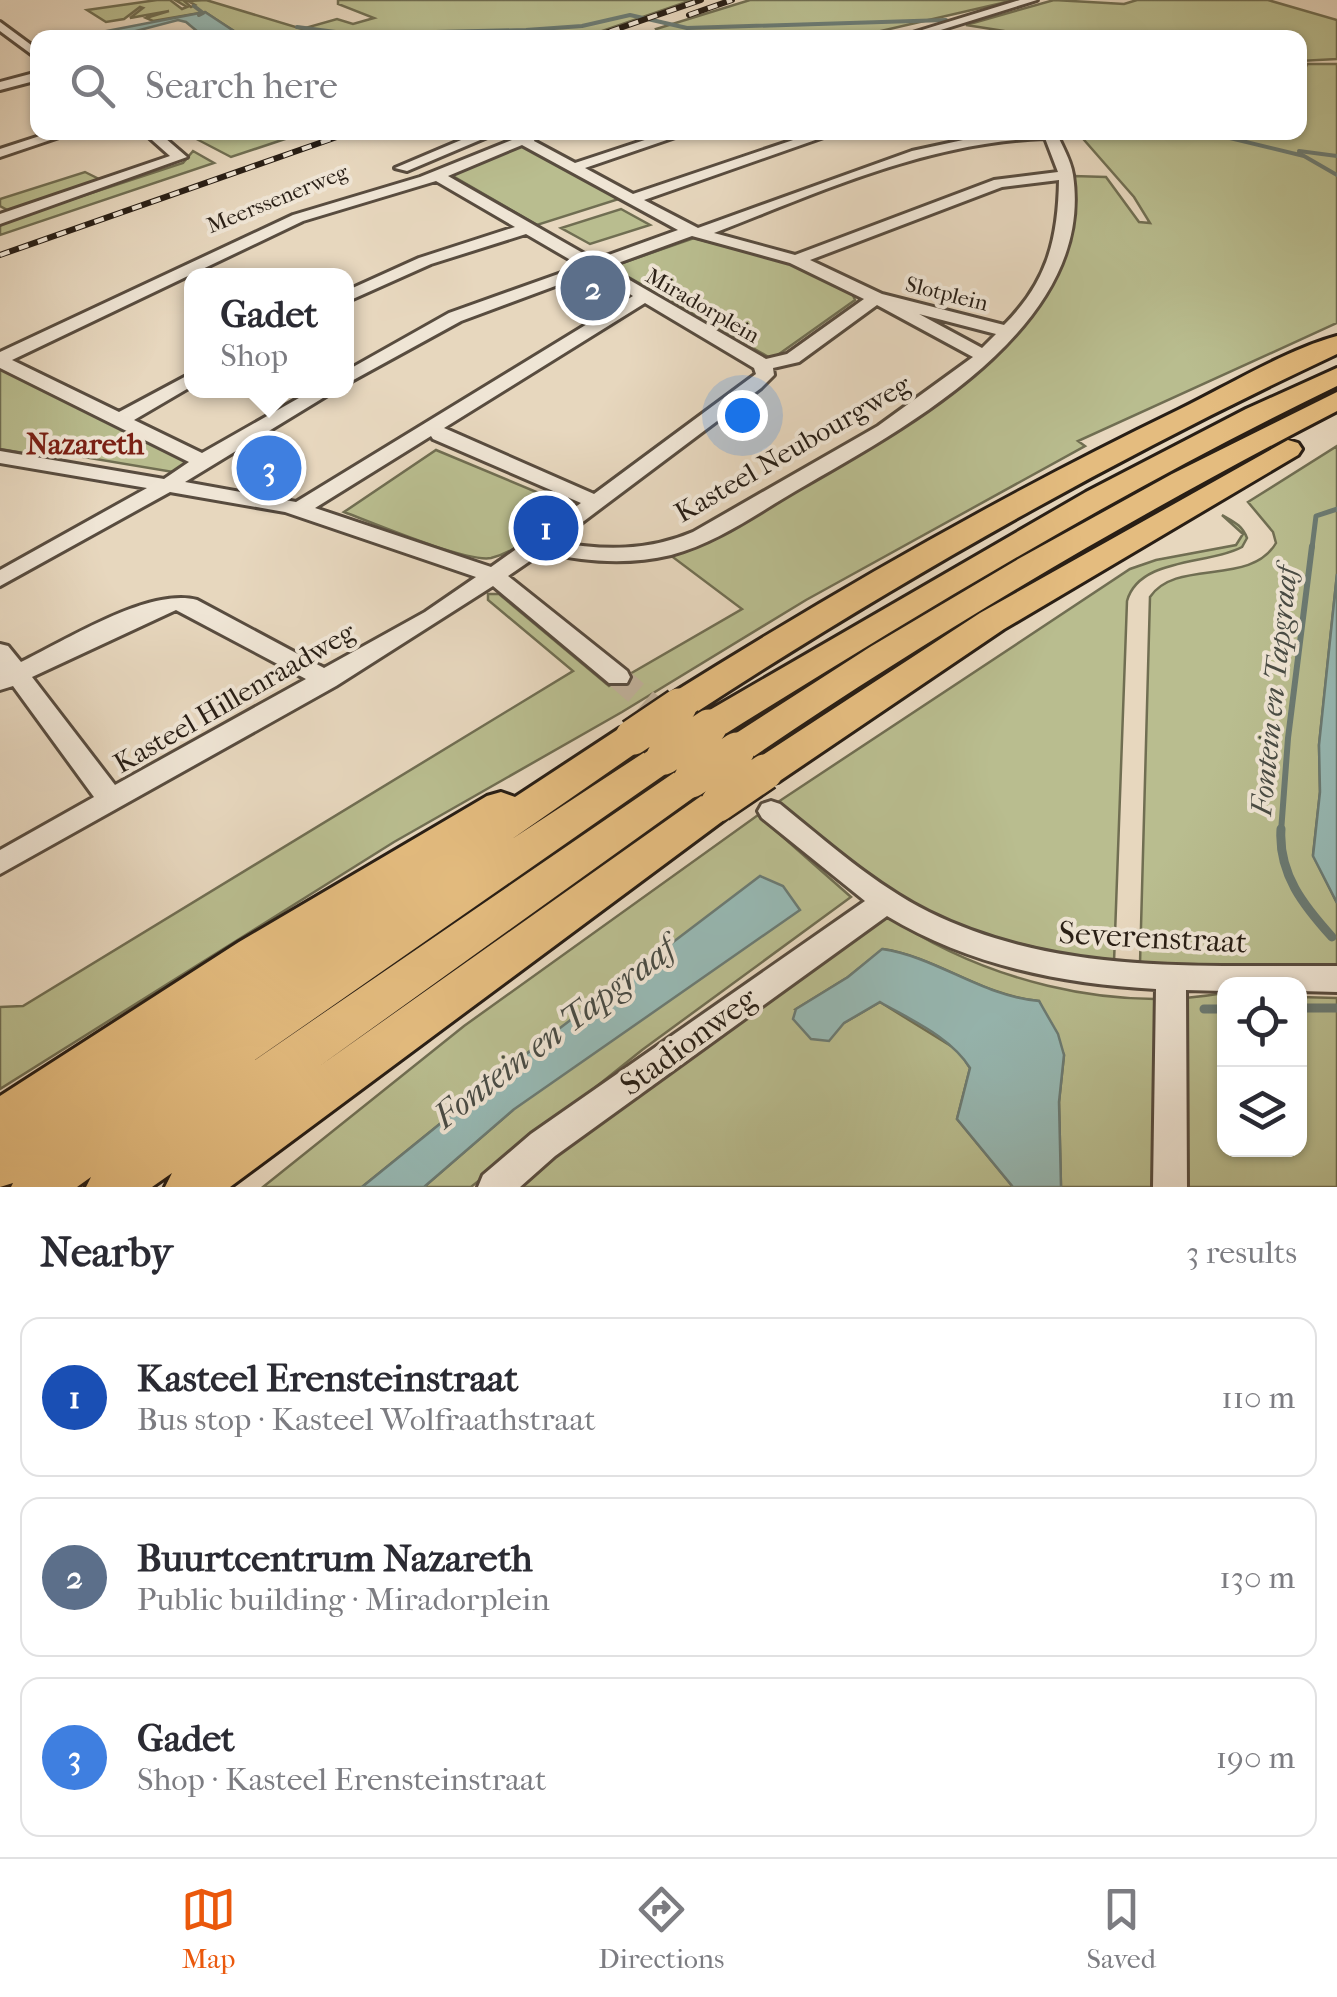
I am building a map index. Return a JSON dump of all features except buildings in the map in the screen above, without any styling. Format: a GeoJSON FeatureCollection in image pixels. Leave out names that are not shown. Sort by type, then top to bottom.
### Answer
{"type":"FeatureCollection","features":[{"type":"Feature","properties":{"kind":"highway"},"geometry":{"type":"LineString","coordinates":[[722,739],[759,654],[1044,488],[1337,344]]}},
{"type":"Feature","properties":{"kind":"highway"},"geometry":{"type":"LineString","coordinates":[[36,1187],[356,964],[676,769],[970,566],[1173,456],[1337,376]]}},
{"type":"Feature","properties":{"kind":"highway"},"geometry":{"type":"LineString","coordinates":[[0,1165],[722,739],[1220,460],[1337,400]]}},
{"type":"Feature","properties":{"kind":"highway"},"geometry":{"type":"LineString","coordinates":[[722,739],[992,621],[1256,466],[1337,424]]}},
{"type":"Feature","properties":{"kind":"highway"},"geometry":{"type":"LineString","coordinates":[[229,1187],[384,1067],[441,1004],[676,769]]}},
{"type":"Feature","properties":{"kind":"highway"},"geometry":{"type":"LineString","coordinates":[[0,1122],[254,954],[455,830],[676,769]]}},
{"type":"Feature","properties":{"kind":"highway"},"geometry":{"type":"LineString","coordinates":[[110,1187],[676,769]]}},
{"type":"Feature","properties":{"kind":"highway"},"geometry":{"type":"LineString","coordinates":[[190,1187],[441,1004]]}},
{"type":"Feature","properties":{"kind":"street"},"geometry":{"type":"LineString","coordinates":[[929,30],[1032,0]]}},
{"type":"Feature","properties":{"kind":"street"},"geometry":{"type":"LineString","coordinates":[[920,30],[964,20]]}},
{"type":"Feature","properties":{"kind":"street"},"geometry":{"type":"LineString","coordinates":[[0,26],[13,44]]}},
{"type":"Feature","properties":{"kind":"street"},"geometry":{"type":"LineString","coordinates":[[0,86],[30,78]]}},
{"type":"Feature","properties":{"kind":"street"},"geometry":{"type":"LineString","coordinates":[[0,153],[42,140]]}},
{"type":"Feature","properties":{"kind":"street"},"geometry":{"type":"LineString","coordinates":[[0,219],[180,157],[160,140]]}},
{"type":"Feature","properties":{"kind":"street","name":"Meerssenerweg"},"geometry":{"type":"LineString","coordinates":[[410,171],[402,166],[472,140]]}},
{"type":"Feature","properties":{"kind":"street","name":"Meerssenerweg"},"geometry":{"type":"LineString","coordinates":[[0,348],[272,221],[504,140]]}},
{"type":"Feature","properties":{"kind":"street","name":"Meerssenerweg"},"geometry":{"type":"LineString","coordinates":[[195,268],[311,213],[438,175],[509,140]]}},
{"type":"Feature","properties":{"kind":"street"},"geometry":{"type":"LineString","coordinates":[[528,140],[695,232],[796,260],[876,298]]}},
{"type":"Feature","properties":{"kind":"street"},"geometry":{"type":"LineString","coordinates":[[575,167],[659,140]]}},
{"type":"Feature","properties":{"kind":"street"},"geometry":{"type":"LineString","coordinates":[[632,199],[808,140]]}},
{"type":"Feature","properties":{"kind":"street","name":"Miradorplein"},"geometry":{"type":"LineString","coordinates":[[594,267],[923,152],[987,140]]}},
{"type":"Feature","properties":{"kind":"street","name":"Kasteel Neubourgweg"},"geometry":{"type":"LineString","coordinates":[[539,545],[575,552],[632,553],[682,544],[906,420],[1009,332],[1024,315],[1055,261],[1067,222],[1066,175],[1053,140]]}},
{"type":"Feature","properties":{"kind":"street","name":"Miradorplein"},"geometry":{"type":"LineString","coordinates":[[438,175],[763,365],[793,358],[876,298]]}},
{"type":"Feature","properties":{"kind":"street"},"geometry":{"type":"LineString","coordinates":[[796,260],[1004,181],[1066,175]]}},
{"type":"Feature","properties":{"kind":"street","name":"Meerssenerweg"},"geometry":{"type":"LineString","coordinates":[[311,213],[323,219],[338,219],[457,185]]}},
{"type":"Feature","properties":{"kind":"street"},"geometry":{"type":"LineString","coordinates":[[354,293],[425,261],[528,228]]}},
{"type":"Feature","properties":{"kind":"street"},"geometry":{"type":"LineString","coordinates":[[354,375],[455,318],[594,267]]}},
{"type":"Feature","properties":{"kind":"street","name":"Meerssenerweg"},"geometry":{"type":"LineString","coordinates":[[0,360],[184,273]]}},
{"type":"Feature","properties":{"kind":"street"},"geometry":{"type":"LineString","coordinates":[[299,508],[643,296]]}},
{"type":"Feature","properties":{"kind":"street","name":"Slotplein"},"geometry":{"type":"LineString","coordinates":[[876,298],[1009,332]]}},
{"type":"Feature","properties":{"kind":"street","name":"Slotplein"},"geometry":{"type":"LineString","coordinates":[[876,298],[984,356]]}},
{"type":"Feature","properties":{"kind":"street"},"geometry":{"type":"LineString","coordinates":[[0,360],[203,461]]}},
{"type":"Feature","properties":{"kind":"street","name":"Kasteel Hillenraadweg"},"geometry":{"type":"LineString","coordinates":[[0,863],[327,680],[494,576],[760,379],[765,372],[763,365]]}},
{"type":"Feature","properties":{"kind":"street"},"geometry":{"type":"LineString","coordinates":[[120,420],[184,383]]}},
{"type":"Feature","properties":{"kind":"street"},"geometry":{"type":"LineString","coordinates":[[0,579],[313,398]]}},
{"type":"Feature","properties":{"kind":"street"},"geometry":{"type":"LineString","coordinates":[[433,427],[440,435],[596,502]]}},
{"type":"Feature","properties":{"kind":"street"},"geometry":{"type":"LineString","coordinates":[[0,457],[299,508],[494,576],[618,677]]}},
{"type":"Feature","properties":{"kind":"street"},"geometry":{"type":"LineString","coordinates":[[8,678],[153,609],[176,604],[189,605],[327,680]]}},
{"type":"Feature","properties":{"kind":"street"},"geometry":{"type":"LineString","coordinates":[[0,652],[8,678],[112,801]]}},
{"type":"Feature","properties":{"kind":"street","name":"Severenstraat"},"geometry":{"type":"LineString","coordinates":[[772,811],[886,901],[950,936],[1016,960],[1075,972],[1171,979],[1337,978]]}},
{"type":"Feature","properties":{"kind":"street","name":"Stadionweg"},"geometry":{"type":"LineString","coordinates":[[495,1187],[543,1145],[886,901]]}},
{"type":"Feature","properties":{"kind":"street"},"geometry":{"type":"LineString","coordinates":[[1170,1187],[1171,979]]}},
{"type":"Feature","properties":{"kind":"green space"},"geometry":{"type":"Polygon","coordinates":[[[157,0],[170,0],[182,9],[187,7],[175,0],[183,0],[191,7],[195,5],[188,1],[206,0],[302,29],[337,19],[353,24],[374,18],[338,4],[338,0],[692,0],[605,30],[232,30],[205,12],[153,21],[146,18],[169,11],[130,18],[143,8],[140,7],[124,19],[106,22],[87,10],[157,0]]]}},
{"type":"Feature","properties":{"kind":"green space"},"geometry":{"type":"Polygon","coordinates":[[[750,0],[1015,0],[885,30],[656,29],[750,0]]]}},
{"type":"Feature","properties":{"kind":"green space"},"geometry":{"type":"Polygon","coordinates":[[[1054,0],[1124,4],[1137,0],[1268,0],[1337,20],[1337,59],[1307,61],[1307,30],[998,30],[966,25],[1054,0]]]}},
{"type":"Feature","properties":{"kind":"green space"},"geometry":{"type":"Polygon","coordinates":[[[1307,64],[1337,64],[1337,323],[1078,441],[1085,446],[806,600],[622,712],[394,842],[0,1089],[0,1007],[23,1006],[573,671],[488,600],[488,594],[499,594],[609,686],[742,609],[670,555],[739,524],[859,454],[913,421],[988,363],[1025,324],[1060,265],[1073,221],[1074,176],[1106,177],[1139,222],[1150,223],[1134,197],[1084,140],[1307,140],[1307,64]]]}},
{"type":"Feature","properties":{"kind":"green space"},"geometry":{"type":"Polygon","coordinates":[[[198,140],[282,140],[231,157],[198,140]]]}},
{"type":"Feature","properties":{"kind":"green space"},"geometry":{"type":"Polygon","coordinates":[[[519,144],[622,198],[537,225],[451,175],[519,144]]]}},
{"type":"Feature","properties":{"kind":"green space"},"geometry":{"type":"Polygon","coordinates":[[[193,151],[214,163],[0,235],[0,223],[183,163],[193,151]]]}},
{"type":"Feature","properties":{"kind":"green space"},"geometry":{"type":"Polygon","coordinates":[[[85,172],[103,181],[11,212],[0,206],[0,199],[85,172]]]}},
{"type":"Feature","properties":{"kind":"green space"},"geometry":{"type":"Polygon","coordinates":[[[621,209],[650,225],[590,244],[561,228],[621,209]]]}},
{"type":"Feature","properties":{"kind":"green space"},"geometry":{"type":"Polygon","coordinates":[[[694,238],[792,264],[852,293],[855,300],[772,359],[611,267],[694,238]]]}},
{"type":"Feature","properties":{"kind":"green space"},"geometry":{"type":"Polygon","coordinates":[[[0,365],[196,461],[173,472],[48,451],[41,456],[0,449],[0,365]]]}},
{"type":"Feature","properties":{"kind":"green space"},"geometry":{"type":"Polygon","coordinates":[[[1337,446],[1337,574],[1319,745],[1320,792],[1313,855],[1337,903],[1337,967],[1140,964],[1150,597],[1177,578],[1249,565],[1264,556],[1276,543],[1273,532],[1248,502],[1337,446]]]}},
{"type":"Feature","properties":{"kind":"green space"},"geometry":{"type":"Polygon","coordinates":[[[436,450],[565,504],[522,543],[491,558],[441,548],[344,512],[436,450]]]}},
{"type":"Feature","properties":{"kind":"green space"},"geometry":{"type":"Polygon","coordinates":[[[1222,515],[1245,534],[1242,547],[1160,569],[1134,587],[1127,601],[1114,962],[1001,939],[920,907],[864,872],[778,802],[1130,569],[1156,560],[1236,545],[1243,534],[1222,515]]]}},
{"type":"Feature","properties":{"kind":"green space"},"geometry":{"type":"Polygon","coordinates":[[[758,815],[851,897],[642,1050],[471,1187],[424,1187],[513,1110],[535,1047],[362,1187],[263,1187],[464,1026],[758,815]]]}},
{"type":"Feature","properties":{"kind":"green space"},"geometry":{"type":"Polygon","coordinates":[[[885,914],[963,957],[1048,986],[1136,998],[1217,994],[1217,1157],[1307,1157],[1307,997],[1337,998],[1337,1187],[1061,1187],[1059,1102],[1064,1055],[1039,1001],[997,991],[903,953],[883,949],[848,977],[796,1009],[844,1023],[880,1002],[959,1051],[970,1068],[957,1119],[1013,1187],[518,1187],[553,1154],[885,914]]]}},
{"type":"Feature","properties":{"kind":"water"},"geometry":{"type":"Polygon","coordinates":[[[205,12],[232,30],[196,30],[178,20],[140,30],[112,30],[205,12]]]}},
{"type":"Feature","properties":{"kind":"water"},"geometry":{"type":"Polygon","coordinates":[[[1337,574],[1337,903],[1313,856],[1320,792],[1319,745],[1337,574]]]}},
{"type":"Feature","properties":{"kind":"water"},"geometry":{"type":"Polygon","coordinates":[[[760,876],[783,886],[800,910],[513,1110],[424,1187],[362,1187],[535,1047],[760,876]]]}},
{"type":"Feature","properties":{"kind":"water"},"geometry":{"type":"Polygon","coordinates":[[[882,949],[922,960],[998,992],[1039,1001],[1058,1034],[1064,1055],[1059,1102],[1061,1187],[1013,1187],[957,1119],[970,1068],[952,1047],[929,1030],[880,1002],[844,1023],[829,1041],[811,1039],[793,1019],[796,1009],[848,977],[882,949]]]}},
{"type":"Feature","properties":{"kind":"waterway"},"geometry":{"type":"LineString","coordinates":[[194,6],[203,13],[199,15]]}},
{"type":"Feature","properties":{"kind":"waterway"},"geometry":{"type":"LineString","coordinates":[[526,30],[582,26],[630,15],[687,28],[946,20]]}},
{"type":"Feature","properties":{"kind":"waterway"},"geometry":{"type":"LineString","coordinates":[[297,27],[320,30]]}},
{"type":"Feature","properties":{"kind":"waterway","name":"Fontein en Tapgraaf"},"geometry":{"type":"LineString","coordinates":[[1238,140],[1304,156],[1337,175]]}},
{"type":"Feature","properties":{"kind":"waterway"},"geometry":{"type":"LineString","coordinates":[[1299,151],[1337,156]]}},
{"type":"Feature","properties":{"kind":"waterway","name":"Fontein en Tapgraaf"},"geometry":{"type":"LineString","coordinates":[[1312,548],[1316,516],[1337,509]]}},
{"type":"Feature","properties":{"kind":"waterway","name":"Fontein en Tapgraaf"},"geometry":{"type":"LineString","coordinates":[[1281,832],[1288,738],[1312,546]]}},
{"type":"Feature","properties":{"kind":"waterway","name":"Fontein en Tapgraaf"},"geometry":{"type":"LineString","coordinates":[[1281,832],[1288,875],[1332,937]]}},
{"type":"Feature","properties":{"kind":"waterway","name":"Fontein en Tapgraaf"},"geometry":{"type":"LineString","coordinates":[[1307,1008],[1337,1008]]}},
{"type":"Feature","properties":{"kind":"waterway","name":"Fontein en Tapgraaf"},"geometry":{"type":"LineString","coordinates":[[1204,1009],[1217,1009]]}},
{"type":"Feature","properties":{"kind":"tunnel"},"geometry":{"type":"LineString","coordinates":[[618,677],[671,723]]}},
{"type":"Feature","properties":{"kind":"railway"},"geometry":{"type":"LineString","coordinates":[[614,30],[701,0]]}},
{"type":"Feature","properties":{"kind":"railway"},"geometry":{"type":"LineString","coordinates":[[689,15],[732,0]]}},
{"type":"Feature","properties":{"kind":"railway"},"geometry":{"type":"LineString","coordinates":[[0,255],[328,140]]}},
{"type":"Feature","properties":{"kind":"place","name":"Buurtcentrum Nazareth"},"geometry":{"type":"Point","coordinates":[593,288]}},
{"type":"Feature","properties":{"kind":"place","name":"Gadet"},"geometry":{"type":"Point","coordinates":[269,468]}},
{"type":"Feature","properties":{"kind":"place","name":"Kasteel Erensteinstraat"},"geometry":{"type":"Point","coordinates":[546,528]}},
{"type":"Feature","properties":{"kind":"district","name":"Nazareth"},"geometry":{"type":"Point","coordinates":[85,444]}}]}
